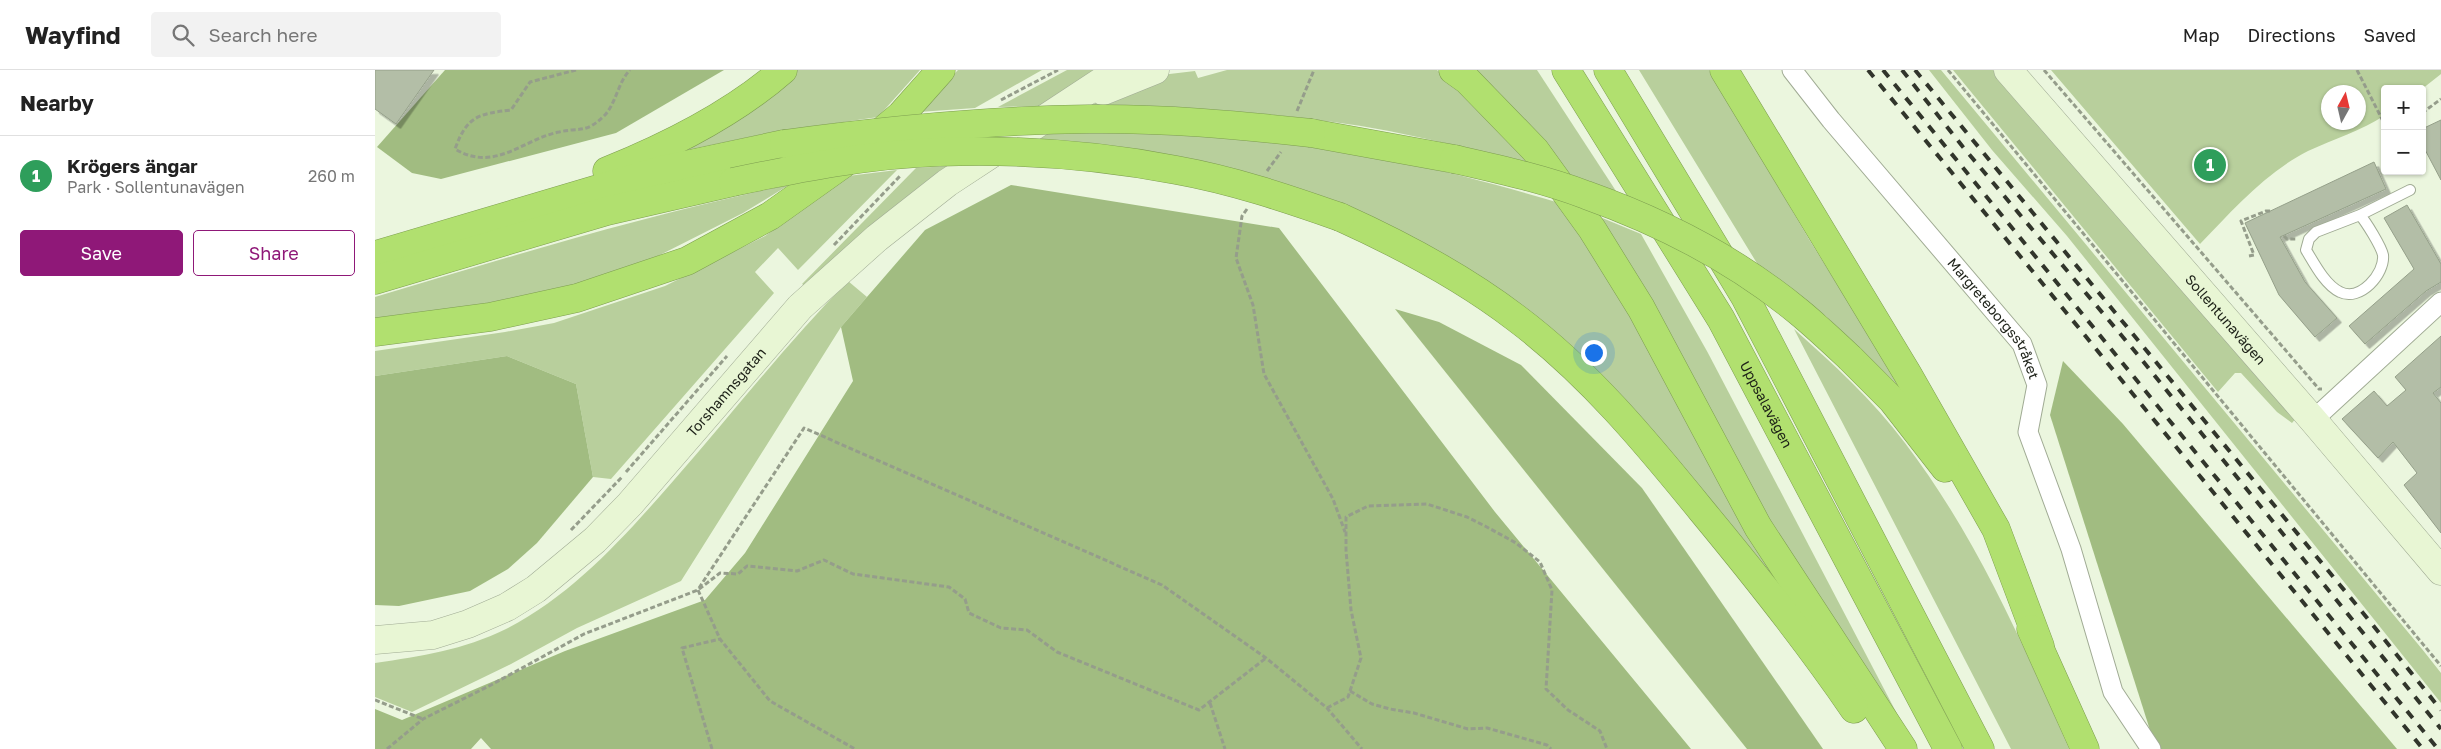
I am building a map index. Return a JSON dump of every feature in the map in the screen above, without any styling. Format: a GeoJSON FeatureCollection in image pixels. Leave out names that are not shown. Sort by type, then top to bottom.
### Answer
{"type":"FeatureCollection","features":[{"type":"Feature","properties":{"kind":"highway"},"geometry":{"type":"LineString","coordinates":[[473,225],[629,162],[703,125],[736,105],[783,70]]}},
{"type":"Feature","properties":{"kind":"highway"},"geometry":{"type":"LineString","coordinates":[[375,332],[490,317],[577,298],[687,261],[770,216],[843,164],[901,115],[941,70]]}},
{"type":"Feature","properties":{"kind":"highway"},"geometry":{"type":"LineString","coordinates":[[1453,70],[1473,86],[1535,150],[1593,229],[1641,308],[1758,527],[1903,749]]}},
{"type":"Feature","properties":{"kind":"highway","name":"Uppsalavägen"},"geometry":{"type":"LineString","coordinates":[[1566,70],[1721,319],[1948,749]]}},
{"type":"Feature","properties":{"kind":"highway"},"geometry":{"type":"LineString","coordinates":[[1609,70],[1745,297],[1980,749]]}},
{"type":"Feature","properties":{"kind":"highway"},"geometry":{"type":"LineString","coordinates":[[1723,70],[1907,373],[1996,529],[2040,646]]}},
{"type":"Feature","properties":{"kind":"highway"},"geometry":{"type":"LineString","coordinates":[[375,255],[662,170],[784,144],[881,130],[954,124],[1091,118],[1232,125],[1311,133],[1454,159],[1519,174],[1585,194],[1639,216],[1699,245],[1748,275],[1798,311],[1850,358],[1892,400],[1936,455],[1958,488],[2004,571],[2040,646],[2085,749]]}},
{"type":"Feature","properties":{"kind":"highway"},"geometry":{"type":"LineString","coordinates":[[375,280],[607,211],[733,182],[791,170],[938,152],[1007,152],[1087,156],[1176,170],[1256,188],[1339,217],[1412,250],[1467,283],[1517,318],[1565,357],[1646,442],[1760,582],[1882,749]]}},
{"type":"Feature","properties":{"kind":"street","name":"Torshamnsgatan"},"geometry":{"type":"LineString","coordinates":[[375,640],[433,635],[468,624],[507,608],[536,589],[595,540],[630,504],[800,307],[877,238],[947,182],[1065,107],[1119,70]]}},
{"type":"Feature","properties":{"kind":"street","name":"Torshamnsgatan"},"geometry":{"type":"LineString","coordinates":[[1065,107],[1155,70]]}},
{"type":"Feature","properties":{"kind":"street","name":"Margreteborgsstråket"},"geometry":{"type":"LineString","coordinates":[[1792,70],[1831,120],[2022,344],[2037,385],[2028,432],[2071,549],[2113,692],[2151,749]]}},
{"type":"Feature","properties":{"kind":"street","name":"Sollentunavägen"},"geometry":{"type":"LineString","coordinates":[[2008,70],[2313,420],[2441,571]]}},
{"type":"Feature","properties":{"kind":"street"},"geometry":{"type":"LineString","coordinates":[[2313,420],[2441,302]]}},
{"type":"Feature","properties":{"kind":"lane"},"geometry":{"type":"LineString","coordinates":[[2360,214],[2383,254],[2382,268],[2376,278],[2361,291],[2348,294],[2340,292],[2331,286],[2306,250],[2309,239],[2316,232],[2360,214],[2410,190]]}},
{"type":"Feature","properties":{"kind":"path"},"geometry":{"type":"LineString","coordinates":[[576,70],[530,82],[511,110],[482,113],[462,130],[455,149],[467,156],[483,157],[510,153],[559,132],[586,130],[605,115],[630,70]]}},
{"type":"Feature","properties":{"kind":"path"},"geometry":{"type":"LineString","coordinates":[[996,103],[1057,70]]}},
{"type":"Feature","properties":{"kind":"path"},"geometry":{"type":"LineString","coordinates":[[1948,70],[2441,666]]}},
{"type":"Feature","properties":{"kind":"path"},"geometry":{"type":"LineString","coordinates":[[2045,70],[2319,389]]}},
{"type":"Feature","properties":{"kind":"path"},"geometry":{"type":"LineString","coordinates":[[2357,70],[2381,117]]}},
{"type":"Feature","properties":{"kind":"path"},"geometry":{"type":"LineString","coordinates":[[2426,110],[2441,100]]}},
{"type":"Feature","properties":{"kind":"path"},"geometry":{"type":"LineString","coordinates":[[833,246],[901,175]]}},
{"type":"Feature","properties":{"kind":"path"},"geometry":{"type":"LineString","coordinates":[[1250,204],[1242,216],[1236,258],[1253,305],[1264,374],[1333,500],[1346,536]]}},
{"type":"Feature","properties":{"kind":"path"},"geometry":{"type":"LineString","coordinates":[[2249,256],[2254,255],[2241,221],[2266,211],[2271,211]]}},
{"type":"Feature","properties":{"kind":"path"},"geometry":{"type":"LineString","coordinates":[[569,531],[621,479],[730,353]]}},
{"type":"Feature","properties":{"kind":"path"},"geometry":{"type":"LineString","coordinates":[[698,590],[804,428],[1162,585],[1266,658],[1327,708],[1362,749]]}},
{"type":"Feature","properties":{"kind":"path"},"geometry":{"type":"LineString","coordinates":[[1327,708],[1348,697],[1361,658],[1351,610],[1346,517],[1368,506],[1427,504],[1467,517],[1485,526],[1516,543],[1540,562],[1552,590],[1546,689],[1568,710],[1599,731],[1607,749]]}},
{"type":"Feature","properties":{"kind":"path"},"geometry":{"type":"LineString","coordinates":[[387,749],[423,719],[491,685],[584,634],[698,590],[720,574],[738,574],[747,566],[797,571],[824,560],[853,574],[949,587],[965,599],[969,613],[1001,628],[1027,630],[1057,652],[1199,710],[1266,658]]}},
{"type":"Feature","properties":{"kind":"path"},"geometry":{"type":"LineString","coordinates":[[698,590],[720,640],[770,701],[855,749]]}},
{"type":"Feature","properties":{"kind":"path"},"geometry":{"type":"LineString","coordinates":[[713,749],[683,648],[720,640]]}},
{"type":"Feature","properties":{"kind":"path"},"geometry":{"type":"LineString","coordinates":[[1350,691],[1372,704],[1414,713],[1467,730],[1487,728],[1547,745],[1551,749]]}},
{"type":"Feature","properties":{"kind":"path"},"geometry":{"type":"LineString","coordinates":[[375,700],[423,719]]}},
{"type":"Feature","properties":{"kind":"path"},"geometry":{"type":"LineString","coordinates":[[1210,703],[1225,749]]}},
{"type":"Feature","properties":{"kind":"green space"},"geometry":{"type":"Polygon","coordinates":[[[445,70],[724,70],[616,133],[441,179],[412,173],[377,147],[445,70]]]}},
{"type":"Feature","properties":{"kind":"green space"},"geometry":{"type":"Polygon","coordinates":[[[797,70],[920,70],[878,117],[774,132],[691,149],[687,143],[797,70]]]}},
{"type":"Feature","properties":{"kind":"green space"},"geometry":{"type":"Polygon","coordinates":[[[958,70],[1042,70],[975,108],[919,112],[958,70]]]}},
{"type":"Feature","properties":{"kind":"green space"},"geometry":{"type":"Polygon","coordinates":[[[1067,70],[1100,70],[1041,106],[998,107],[1067,70]]]}},
{"type":"Feature","properties":{"kind":"green space"},"geometry":{"type":"Polygon","coordinates":[[[1227,70],[1437,70],[1538,165],[1389,131],[1278,115],[1166,107],[1091,105],[1161,75],[1195,71],[1198,78],[1227,70]]]}},
{"type":"Feature","properties":{"kind":"green space"},"geometry":{"type":"Polygon","coordinates":[[[1464,70],[1537,70],[1616,191],[1565,173],[1464,70]]]}},
{"type":"Feature","properties":{"kind":"green space"},"geometry":{"type":"Polygon","coordinates":[[[1639,70],[1709,70],[1810,241],[1903,390],[1826,316],[1758,265],[1639,70]]]}},
{"type":"Feature","properties":{"kind":"green space"},"geometry":{"type":"Polygon","coordinates":[[[1929,70],[1941,70],[2422,649],[2441,673],[2441,703],[2067,236],[1992,150],[1929,70]]]}},
{"type":"Feature","properties":{"kind":"green space"},"geometry":{"type":"Polygon","coordinates":[[[1953,70],[1993,70],[2297,417],[2292,423],[2277,412],[2241,373],[2235,373],[2218,392],[1953,70]]]}},
{"type":"Feature","properties":{"kind":"green space"},"geometry":{"type":"Polygon","coordinates":[[[2051,70],[2441,70],[2441,74],[2426,86],[2381,85],[2381,118],[2366,126],[2366,85],[2321,85],[2321,130],[2357,130],[2292,160],[2237,205],[2200,244],[2051,70]]]}},
{"type":"Feature","properties":{"kind":"green space"},"geometry":{"type":"Polygon","coordinates":[[[1048,130],[1197,134],[1305,144],[1438,170],[1566,205],[1855,692],[1713,508],[1432,248],[1031,141],[1048,130]]]}},
{"type":"Feature","properties":{"kind":"green space"},"geometry":{"type":"Polygon","coordinates":[[[948,166],[805,286],[802,284],[916,168],[948,166]]]}},
{"type":"Feature","properties":{"kind":"green space"},"geometry":{"type":"Polygon","coordinates":[[[897,170],[798,270],[778,248],[755,272],[774,293],[611,479],[593,477],[576,384],[507,356],[375,376],[375,351],[554,323],[665,286],[765,236],[848,176],[897,170]]]}},
{"type":"Feature","properties":{"kind":"green space"},"geometry":{"type":"Polygon","coordinates":[[[789,185],[743,213],[654,258],[564,288],[487,305],[375,320],[375,297],[633,222],[789,185]]]}},
{"type":"Feature","properties":{"kind":"green space"},"geometry":{"type":"Polygon","coordinates":[[[1011,185],[1279,228],[1495,512],[1691,749],[491,749],[481,738],[471,749],[375,749],[375,709],[402,720],[565,651],[705,600],[745,553],[853,381],[841,327],[925,230],[1011,185]]]}},
{"type":"Feature","properties":{"kind":"green space"},"geometry":{"type":"Polygon","coordinates":[[[1595,215],[1641,234],[1708,353],[1905,729],[1775,533],[1595,215]]]}},
{"type":"Feature","properties":{"kind":"green space"},"geometry":{"type":"Polygon","coordinates":[[[848,281],[867,297],[841,327],[681,581],[577,628],[511,664],[412,712],[375,697],[375,663],[442,651],[490,636],[530,615],[576,581],[637,522],[781,354],[848,281]]]}},
{"type":"Feature","properties":{"kind":"green space"},"geometry":{"type":"Polygon","coordinates":[[[1395,309],[1439,322],[1521,365],[1642,488],[1823,749],[1747,749],[1395,309]]]}},
{"type":"Feature","properties":{"kind":"green space"},"geometry":{"type":"Polygon","coordinates":[[[1794,329],[1838,369],[1880,412],[1931,478],[1976,552],[1996,591],[2034,669],[2069,749],[2011,749],[1794,329]]]}},
{"type":"Feature","properties":{"kind":"green space"},"geometry":{"type":"Polygon","coordinates":[[[507,356],[576,384],[593,477],[537,543],[508,569],[470,591],[399,606],[375,605],[375,376],[507,356]]]}},
{"type":"Feature","properties":{"kind":"green space"},"geometry":{"type":"Polygon","coordinates":[[[2063,361],[2123,424],[2397,749],[2156,749],[2050,415],[2063,361]]]}},
{"type":"Feature","properties":{"kind":"building"},"geometry":{"type":"Polygon","coordinates":[[[375,70],[434,70],[396,124],[375,109],[375,70]]]}},
{"type":"Feature","properties":{"kind":"building"},"geometry":{"type":"Polygon","coordinates":[[[2441,120],[2441,180],[2426,152],[2426,127],[2441,120]]]}},
{"type":"Feature","properties":{"kind":"building"},"geometry":{"type":"Polygon","coordinates":[[[2374,162],[2386,189],[2280,237],[2305,282],[2337,318],[2315,337],[2279,295],[2245,223],[2374,162]]]}},
{"type":"Feature","properties":{"kind":"building"},"geometry":{"type":"Polygon","coordinates":[[[2407,205],[2441,264],[2441,282],[2426,291],[2365,344],[2349,326],[2414,269],[2384,218],[2407,205]]]}},
{"type":"Feature","properties":{"kind":"building"},"geometry":{"type":"Polygon","coordinates":[[[2441,336],[2441,387],[2433,393],[2441,403],[2441,533],[2404,485],[2417,473],[2393,442],[2378,458],[2342,419],[2374,391],[2387,406],[2406,390],[2395,377],[2441,336]]]}},
{"type":"Feature","properties":{"kind":"railway"},"geometry":{"type":"LineString","coordinates":[[1868,70],[2423,749]]}},
{"type":"Feature","properties":{"kind":"railway"},"geometry":{"type":"LineString","coordinates":[[1883,70],[2438,749]]}},
{"type":"Feature","properties":{"kind":"railway"},"geometry":{"type":"LineString","coordinates":[[1902,70],[1963,147],[2138,355],[2441,729]]}},
{"type":"Feature","properties":{"kind":"railway"},"geometry":{"type":"LineString","coordinates":[[1915,70],[2441,710]]}},
{"type":"Feature","properties":{"kind":"place","name":"Krögers ängar"},"geometry":{"type":"Point","coordinates":[2210,165]}}]}
